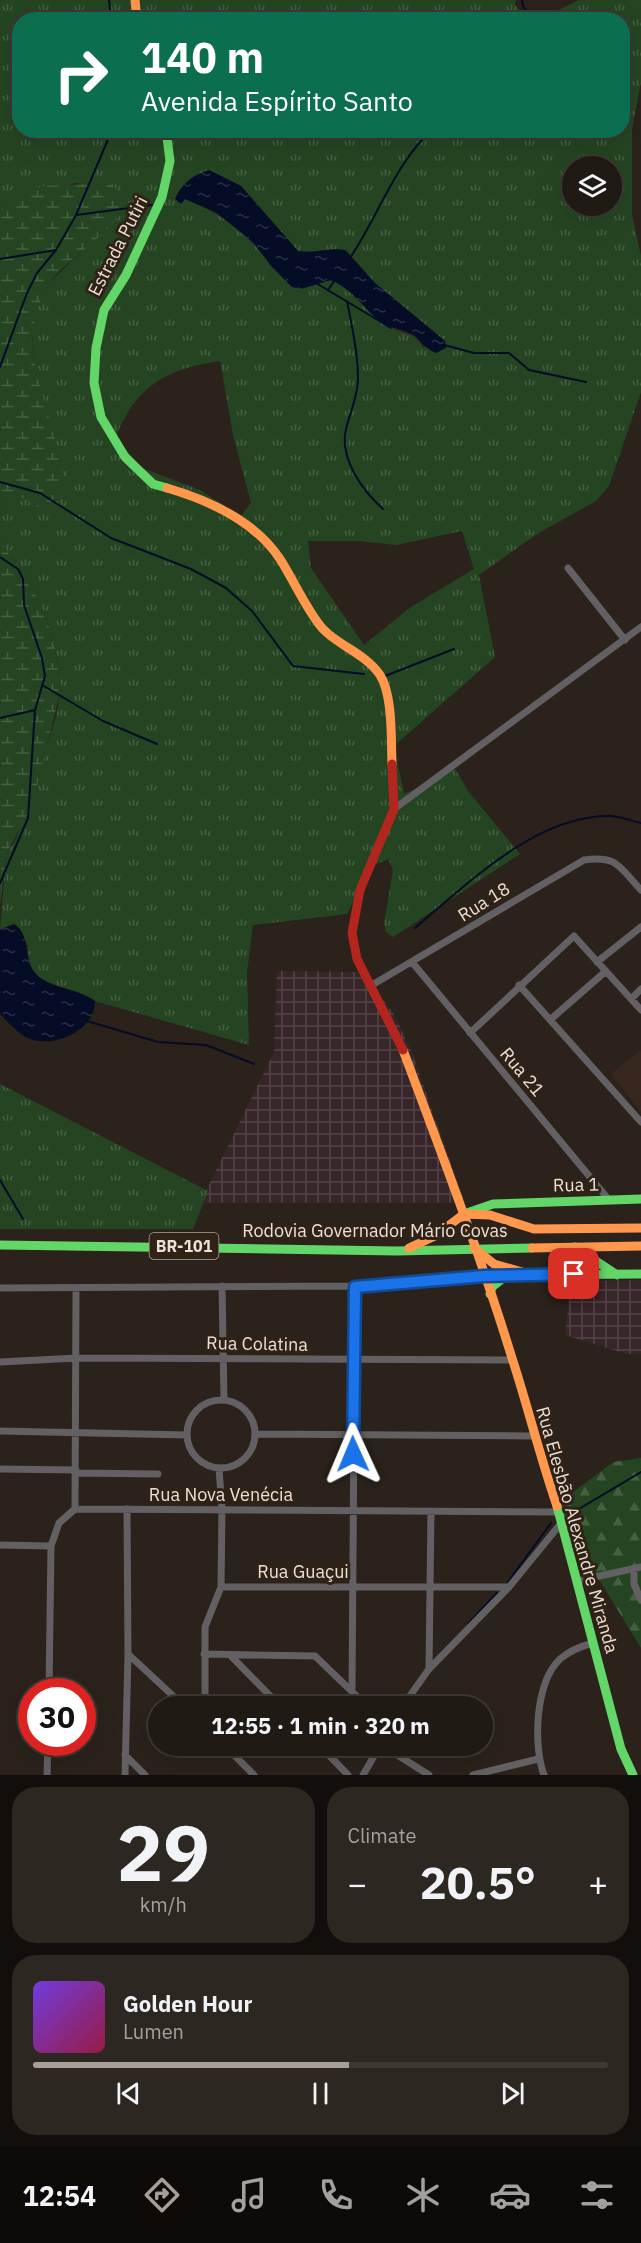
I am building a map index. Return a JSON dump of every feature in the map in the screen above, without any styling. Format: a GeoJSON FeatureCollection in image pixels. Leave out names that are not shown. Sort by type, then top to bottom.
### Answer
{"type":"FeatureCollection","features":[{"type":"Feature","properties":{"kind":"street","name":"Estrada Putiri"},"geometry":{"type":"LineString","coordinates":[[167,138],[170,161],[162,197],[126,275],[104,310],[96,348],[94,383],[101,417],[125,457],[153,484],[204,499],[247,526],[278,556],[323,629],[355,651],[380,675],[389,707],[394,809],[382,843],[360,890],[352,933],[357,959],[398,1035],[464,1214]]}},
{"type":"Feature","properties":{"kind":"street"},"geometry":{"type":"LineString","coordinates":[[568,568],[625,640]]}},
{"type":"Feature","properties":{"kind":"street"},"geometry":{"type":"LineString","coordinates":[[394,809],[641,627]]}},
{"type":"Feature","properties":{"kind":"street","name":"Rua 18"},"geometry":{"type":"LineString","coordinates":[[372,985],[584,860],[604,857],[615,862],[641,890]]}},
{"type":"Feature","properties":{"kind":"street"},"geometry":{"type":"LineString","coordinates":[[597,962],[641,927]]}},
{"type":"Feature","properties":{"kind":"street"},"geometry":{"type":"LineString","coordinates":[[470,1033],[574,936],[641,1010]]}},
{"type":"Feature","properties":{"kind":"street","name":"Rua 21"},"geometry":{"type":"LineString","coordinates":[[412,962],[609,1200]]}},
{"type":"Feature","properties":{"kind":"street"},"geometry":{"type":"LineString","coordinates":[[550,1020],[606,971]]}},
{"type":"Feature","properties":{"kind":"street"},"geometry":{"type":"LineString","coordinates":[[519,985],[641,1122]]}},
{"type":"Feature","properties":{"kind":"street"},"geometry":{"type":"LineString","coordinates":[[631,999],[641,989]]}},
{"type":"Feature","properties":{"kind":"street","name":"Rua 1"},"geometry":{"type":"LineString","coordinates":[[397,1251],[435,1236],[464,1214],[493,1204],[641,1199]]}},
{"type":"Feature","properties":{"kind":"street"},"geometry":{"type":"LineString","coordinates":[[511,1203],[509,1210],[512,1224]]}},
{"type":"Feature","properties":{"kind":"street"},"geometry":{"type":"LineString","coordinates":[[464,1214],[490,1215],[512,1224],[534,1229],[641,1228]]}},
{"type":"Feature","properties":{"kind":"street","name":"Rua Elesbão Alexandre Miranda"},"geometry":{"type":"LineString","coordinates":[[464,1214],[513,1360],[532,1436],[562,1522],[621,1749],[633,1775]]}},
{"type":"Feature","properties":{"kind":"street","name":"Rodovia Governador Mário Covas"},"geometry":{"type":"LineString","coordinates":[[0,1245],[397,1251],[641,1246]]}},
{"type":"Feature","properties":{"kind":"street"},"geometry":{"type":"LineString","coordinates":[[574,1247],[617,1275]]}},
{"type":"Feature","properties":{"kind":"street"},"geometry":{"type":"LineString","coordinates":[[474,1248],[499,1267],[529,1274]]}},
{"type":"Feature","properties":{"kind":"street"},"geometry":{"type":"LineString","coordinates":[[0,1288],[355,1287],[484,1276],[641,1274]]}},
{"type":"Feature","properties":{"kind":"street"},"geometry":{"type":"LineString","coordinates":[[490,1294],[495,1284],[507,1275]]}},
{"type":"Feature","properties":{"kind":"street"},"geometry":{"type":"LineString","coordinates":[[222,1286],[224,1400]]}},
{"type":"Feature","properties":{"kind":"street"},"geometry":{"type":"LineString","coordinates":[[352,1691],[354,1511],[352,1434],[355,1287]]}},
{"type":"Feature","properties":{"kind":"street"},"geometry":{"type":"LineString","coordinates":[[49,1678],[51,1546],[59,1523],[75,1509],[76,1289]]}},
{"type":"Feature","properties":{"kind":"street","name":"Rua Colatina"},"geometry":{"type":"LineString","coordinates":[[0,1362],[77,1358],[513,1360]]}},
{"type":"Feature","properties":{"kind":"street"},"geometry":{"type":"LineString","coordinates":[[224,1400],[244,1408],[252,1418],[255,1434],[251,1452],[243,1461],[232,1467],[219,1468],[212,1467],[195,1457],[187,1435],[188,1423],[197,1409],[203,1405],[224,1400]]}},
{"type":"Feature","properties":{"kind":"street"},"geometry":{"type":"LineString","coordinates":[[0,1431],[187,1435]]}},
{"type":"Feature","properties":{"kind":"street"},"geometry":{"type":"LineString","coordinates":[[255,1434],[532,1436]]}},
{"type":"Feature","properties":{"kind":"street"},"geometry":{"type":"LineString","coordinates":[[205,1696],[206,1621],[221,1587],[222,1510],[219,1468]]}},
{"type":"Feature","properties":{"kind":"street"},"geometry":{"type":"LineString","coordinates":[[0,1469],[158,1474]]}},
{"type":"Feature","properties":{"kind":"street","name":"Rua Nova Venécia"},"geometry":{"type":"LineString","coordinates":[[75,1509],[558,1512]]}},
{"type":"Feature","properties":{"kind":"street"},"geometry":{"type":"LineString","coordinates":[[125,1775],[128,1654],[127,1509]]}},
{"type":"Feature","properties":{"kind":"street"},"geometry":{"type":"LineString","coordinates":[[429,1669],[431,1511]]}},
{"type":"Feature","properties":{"kind":"street"},"geometry":{"type":"LineString","coordinates":[[410,1696],[429,1669],[509,1587],[562,1522]]}},
{"type":"Feature","properties":{"kind":"street"},"geometry":{"type":"LineString","coordinates":[[0,1545],[51,1546]]}},
{"type":"Feature","properties":{"kind":"street"},"geometry":{"type":"LineString","coordinates":[[577,1581],[638,1568],[634,1584],[641,1600]]}},
{"type":"Feature","properties":{"kind":"street","name":"Rua Guaçui"},"geometry":{"type":"LineString","coordinates":[[221,1587],[509,1587]]}},
{"type":"Feature","properties":{"kind":"street"},"geometry":{"type":"LineString","coordinates":[[544,1775],[538,1759],[537,1719],[548,1677],[559,1659],[579,1647],[593,1643]]}},
{"type":"Feature","properties":{"kind":"street"},"geometry":{"type":"LineString","coordinates":[[128,1654],[173,1696]]}},
{"type":"Feature","properties":{"kind":"street"},"geometry":{"type":"LineString","coordinates":[[204,1654],[315,1656],[357,1696]]}},
{"type":"Feature","properties":{"kind":"street"},"geometry":{"type":"LineString","coordinates":[[231,1656],[270,1696]]}},
{"type":"Feature","properties":{"kind":"street"},"geometry":{"type":"LineString","coordinates":[[125,1755],[145,1775]]}},
{"type":"Feature","properties":{"kind":"street"},"geometry":{"type":"LineString","coordinates":[[47,1775],[48,1756]]}},
{"type":"Feature","properties":{"kind":"street"},"geometry":{"type":"LineString","coordinates":[[235,1756],[254,1775]]}},
{"type":"Feature","properties":{"kind":"street"},"geometry":{"type":"LineString","coordinates":[[330,1756],[348,1775]]}},
{"type":"Feature","properties":{"kind":"street"},"geometry":{"type":"LineString","coordinates":[[363,1775],[375,1756]]}},
{"type":"Feature","properties":{"kind":"street"},"geometry":{"type":"LineString","coordinates":[[398,1756],[429,1775]]}},
{"type":"Feature","properties":{"kind":"street"},"geometry":{"type":"LineString","coordinates":[[473,1775],[538,1759]]}},
{"type":"Feature","properties":{"kind":"shaded area"},"geometry":{"type":"Polygon","coordinates":[[[277,971],[364,972],[395,1016],[412,1053],[465,1203],[200,1203],[274,1052],[277,971]]]}},
{"type":"Feature","properties":{"kind":"shaded area"},"geometry":{"type":"Polygon","coordinates":[[[641,1050],[641,1112],[611,1074],[641,1050]]]}},
{"type":"Feature","properties":{"kind":"shaded area"},"geometry":{"type":"Polygon","coordinates":[[[641,1280],[641,1354],[627,1354],[565,1335],[571,1281],[641,1280]]]}},
{"type":"Feature","properties":{"kind":"green space"},"geometry":{"type":"Polygon","coordinates":[[[0,0],[516,0],[515,5],[521,12],[12,12],[12,138],[630,138],[630,12],[554,12],[579,0],[641,0],[641,82],[632,129],[632,215],[641,256],[641,392],[609,486],[596,501],[537,534],[479,575],[495,657],[394,746],[404,794],[455,769],[468,791],[520,854],[393,937],[386,932],[384,924],[393,870],[388,859],[370,867],[347,914],[253,925],[247,972],[249,1045],[95,1001],[80,993],[47,982],[32,969],[26,942],[21,934],[10,925],[0,930],[6,855],[16,839],[56,717],[61,689],[55,649],[46,617],[26,575],[0,543],[0,505],[14,492],[29,499],[62,491],[61,464],[36,377],[32,334],[37,304],[50,282],[98,236],[120,210],[119,197],[114,185],[96,178],[85,184],[76,183],[18,197],[0,204],[0,0]],[[209,170],[193,177],[185,199],[211,211],[234,226],[272,267],[339,283],[394,329],[414,336],[423,347],[445,341],[375,283],[346,250],[298,251],[241,186],[209,170]],[[220,361],[184,369],[156,382],[133,405],[116,437],[142,468],[200,490],[241,516],[251,503],[233,435],[220,361]],[[462,531],[396,545],[359,541],[308,541],[311,568],[364,645],[411,607],[474,569],[462,531]]]}},
{"type":"Feature","properties":{"kind":"green space"},"geometry":{"type":"Polygon","coordinates":[[[96,178],[107,178],[113,185],[120,197],[120,210],[108,228],[50,282],[39,304],[33,329],[36,369],[61,463],[63,481],[61,494],[38,507],[14,493],[0,505],[0,204],[42,186],[85,184],[96,178]]]}},
{"type":"Feature","properties":{"kind":"green space"},"geometry":{"type":"Polygon","coordinates":[[[0,543],[26,575],[46,617],[55,649],[61,689],[33,802],[6,855],[0,907],[0,543]]]}},
{"type":"Feature","properties":{"kind":"green space"},"geometry":{"type":"Polygon","coordinates":[[[0,1084],[208,1191],[193,1229],[0,1229],[0,1084]]]}},
{"type":"Feature","properties":{"kind":"green space"},"geometry":{"type":"Polygon","coordinates":[[[641,1458],[641,1648],[562,1519],[563,1500],[613,1462],[641,1458]]]}},
{"type":"Feature","properties":{"kind":"water"},"geometry":{"type":"Polygon","coordinates":[[[209,170],[241,186],[298,251],[345,250],[375,283],[445,341],[446,348],[436,353],[426,348],[411,333],[381,322],[351,293],[331,280],[301,289],[292,287],[272,267],[254,243],[217,213],[185,199],[181,204],[175,199],[180,189],[188,181],[209,170]]]}},
{"type":"Feature","properties":{"kind":"water"},"geometry":{"type":"Polygon","coordinates":[[[14,924],[23,934],[29,961],[36,974],[49,983],[81,993],[95,1001],[88,1020],[81,1028],[62,1039],[40,1041],[30,1039],[0,1014],[0,930],[14,924]]]}},
{"type":"Feature","properties":{"kind":"waterway"},"geometry":{"type":"LineString","coordinates":[[109,0],[110,12]]}},
{"type":"Feature","properties":{"kind":"waterway"},"geometry":{"type":"LineString","coordinates":[[522,0],[527,12]]}},
{"type":"Feature","properties":{"kind":"waterway"},"geometry":{"type":"LineString","coordinates":[[0,367],[27,293],[37,273],[56,250],[76,215],[109,138]]}},
{"type":"Feature","properties":{"kind":"waterway"},"geometry":{"type":"LineString","coordinates":[[350,258],[397,174],[424,138]]}},
{"type":"Feature","properties":{"kind":"waterway"},"geometry":{"type":"LineString","coordinates":[[76,215],[152,205]]}},
{"type":"Feature","properties":{"kind":"waterway"},"geometry":{"type":"LineString","coordinates":[[0,259],[56,250]]}},
{"type":"Feature","properties":{"kind":"waterway"},"geometry":{"type":"LineString","coordinates":[[328,290],[335,280]]}},
{"type":"Feature","properties":{"kind":"waterway"},"geometry":{"type":"LineString","coordinates":[[316,283],[391,328]]}},
{"type":"Feature","properties":{"kind":"waterway"},"geometry":{"type":"LineString","coordinates":[[347,301],[356,350],[358,385],[346,429],[346,452],[354,474],[383,509]]}},
{"type":"Feature","properties":{"kind":"waterway"},"geometry":{"type":"LineString","coordinates":[[444,345],[474,353],[509,353],[529,370],[586,382]]}},
{"type":"Feature","properties":{"kind":"waterway"},"geometry":{"type":"LineString","coordinates":[[0,482],[40,493],[111,538],[191,569],[226,588],[252,611],[293,666],[364,674]]}},
{"type":"Feature","properties":{"kind":"waterway"},"geometry":{"type":"LineString","coordinates":[[0,557],[18,569],[23,579],[24,605],[42,658],[45,676],[35,710],[28,818],[0,883]]}},
{"type":"Feature","properties":{"kind":"waterway"},"geometry":{"type":"LineString","coordinates":[[385,676],[454,649]]}},
{"type":"Feature","properties":{"kind":"waterway"},"geometry":{"type":"LineString","coordinates":[[42,685],[103,721],[157,744]]}},
{"type":"Feature","properties":{"kind":"waterway"},"geometry":{"type":"LineString","coordinates":[[0,718],[35,710]]}},
{"type":"Feature","properties":{"kind":"waterway"},"geometry":{"type":"LineString","coordinates":[[415,928],[480,873],[530,839],[556,827],[582,819],[609,816],[641,823]]}},
{"type":"Feature","properties":{"kind":"waterway"},"geometry":{"type":"LineString","coordinates":[[87,1021],[158,1042],[206,1045],[254,1064]]}},
{"type":"Feature","properties":{"kind":"waterway"},"geometry":{"type":"LineString","coordinates":[[0,1180],[23,1219]]}},
{"type":"Feature","properties":{"kind":"waterway"},"geometry":{"type":"LineString","coordinates":[[567,1516],[641,1472]]}},
{"type":"Feature","properties":{"kind":"waterway"},"geometry":{"type":"LineString","coordinates":[[508,1582],[551,1523]]}},
{"type":"Feature","properties":{"kind":"waterway"},"geometry":{"type":"LineString","coordinates":[[468,1624],[497,1593]]}},
{"type":"Feature","properties":{"kind":"traffic: fast"},"geometry":{"type":"LineString","coordinates":[[167,138],[170,161],[162,197],[126,275],[104,310],[96,348],[94,383],[101,417],[125,457],[153,484],[167,488]]}},
{"type":"Feature","properties":{"kind":"traffic: fast"},"geometry":{"type":"LineString","coordinates":[[464,1214],[493,1204],[641,1199]]}},
{"type":"Feature","properties":{"kind":"traffic: fast"},"geometry":{"type":"LineString","coordinates":[[0,1245],[397,1251],[532,1248]]}},
{"type":"Feature","properties":{"kind":"traffic: fast"},"geometry":{"type":"LineString","coordinates":[[575,1247],[617,1275]]}},
{"type":"Feature","properties":{"kind":"traffic: fast"},"geometry":{"type":"LineString","coordinates":[[490,1294],[492,1287],[507,1275],[641,1274]]}},
{"type":"Feature","properties":{"kind":"traffic: fast"},"geometry":{"type":"LineString","coordinates":[[557,1506],[621,1749],[633,1775]]}},
{"type":"Feature","properties":{"kind":"traffic: slow"},"geometry":{"type":"LineString","coordinates":[[135,0],[136,12]]}},
{"type":"Feature","properties":{"kind":"traffic: slow"},"geometry":{"type":"LineString","coordinates":[[167,488],[230,514],[258,534],[280,559],[306,605],[323,629],[367,661],[380,675],[387,694],[392,764]]}},
{"type":"Feature","properties":{"kind":"traffic: slow"},"geometry":{"type":"LineString","coordinates":[[403,1050],[487,1280],[557,1506]]}},
{"type":"Feature","properties":{"kind":"traffic: slow"},"geometry":{"type":"LineString","coordinates":[[409,1248],[435,1236],[464,1214],[490,1215],[534,1229],[641,1228]]}},
{"type":"Feature","properties":{"kind":"traffic: slow"},"geometry":{"type":"LineString","coordinates":[[532,1248],[641,1246]]}},
{"type":"Feature","properties":{"kind":"traffic: slow"},"geometry":{"type":"LineString","coordinates":[[474,1248],[494,1264],[529,1274]]}},
{"type":"Feature","properties":{"kind":"traffic: jam"},"geometry":{"type":"LineString","coordinates":[[392,764],[394,809],[360,890],[352,933],[357,959],[403,1050]]}},
{"type":"Feature","properties":{"kind":"route"},"geometry":{"type":"LineString","coordinates":[[353,1454],[355,1287],[484,1276],[574,1274]]}}]}
